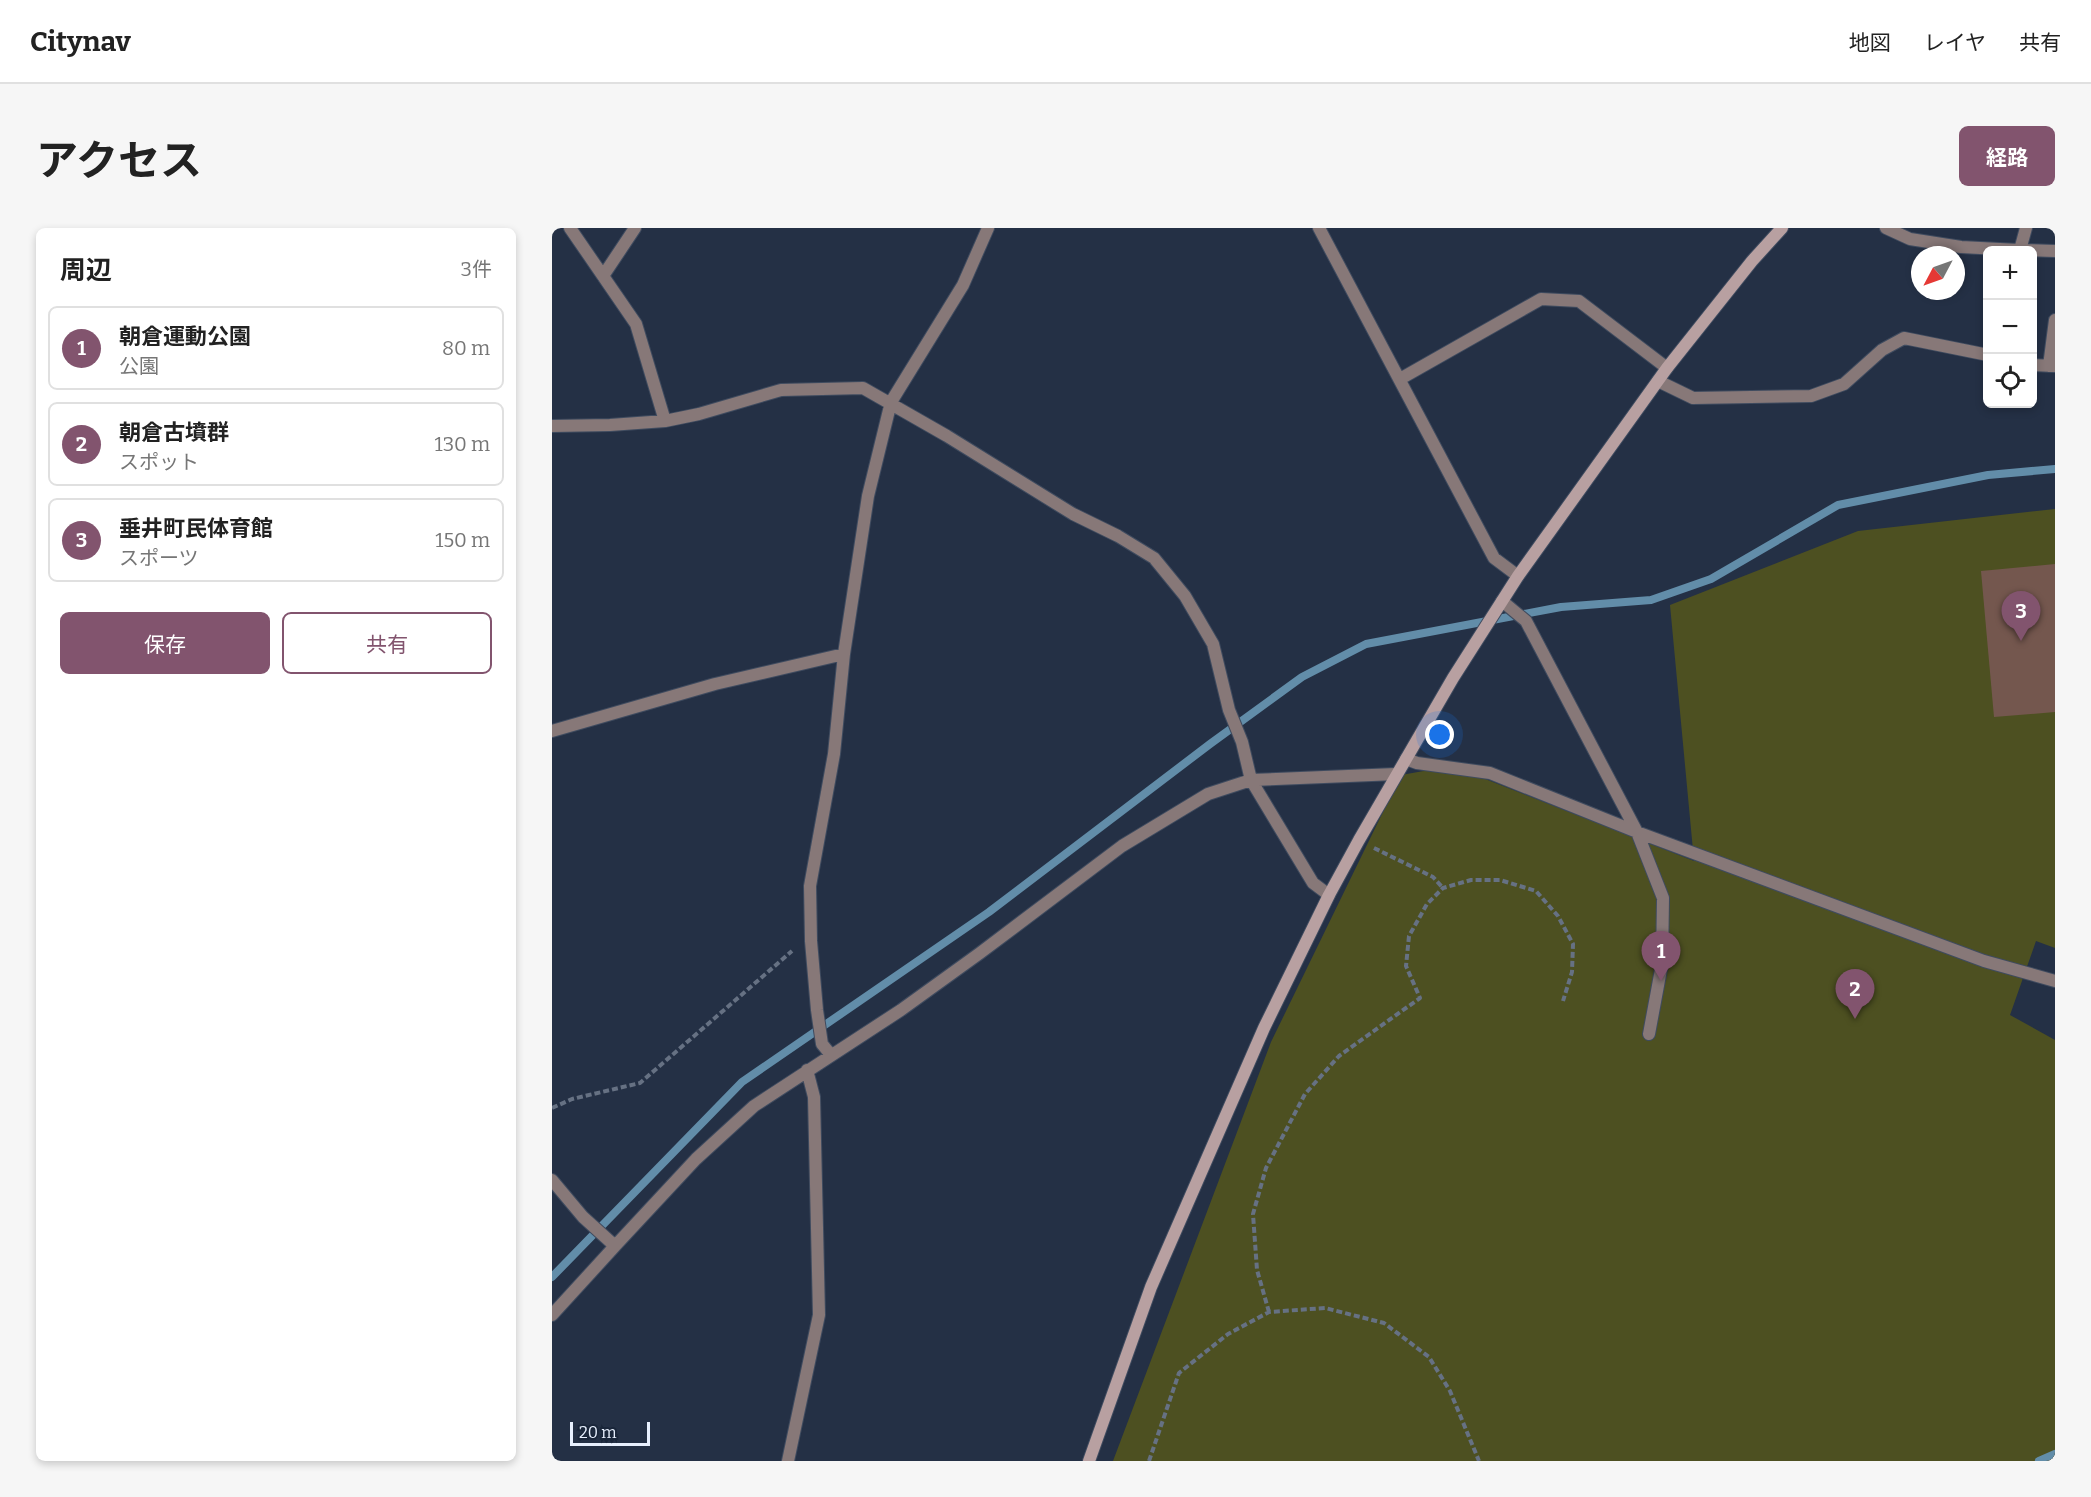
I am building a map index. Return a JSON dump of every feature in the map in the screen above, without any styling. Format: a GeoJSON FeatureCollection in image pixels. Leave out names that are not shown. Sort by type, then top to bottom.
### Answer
{"type":"FeatureCollection","features":[{"type":"Feature","properties":{"kind":"street"},"geometry":{"type":"LineString","coordinates":[[570,228],[636,324],[665,421]]}},
{"type":"Feature","properties":{"kind":"street"},"geometry":{"type":"LineString","coordinates":[[603,276],[635,228]]}},
{"type":"Feature","properties":{"kind":"street"},"geometry":{"type":"LineString","coordinates":[[831,1055],[822,1044],[817,1010],[811,941],[810,886],[834,754],[844,654],[868,496],[891,402],[963,285],[988,228]]}},
{"type":"Feature","properties":{"kind":"street"},"geometry":{"type":"LineString","coordinates":[[1319,228],[1494,558],[1518,576]]}},
{"type":"Feature","properties":{"kind":"street"},"geometry":{"type":"LineString","coordinates":[[1089,1461],[1151,1287],[1264,1028],[1329,895],[1396,774],[1453,678],[1518,576],[1667,368],[1752,261],[1782,228]]}},
{"type":"Feature","properties":{"kind":"street"},"geometry":{"type":"LineString","coordinates":[[1886,228],[1910,239],[1983,248]]}},
{"type":"Feature","properties":{"kind":"street"},"geometry":{"type":"LineString","coordinates":[[2022,246],[2026,228]]}},
{"type":"Feature","properties":{"kind":"street"},"geometry":{"type":"LineString","coordinates":[[2037,250],[2055,251]]}},
{"type":"Feature","properties":{"kind":"street"},"geometry":{"type":"LineString","coordinates":[[1400,379],[1541,299],[1579,301],[1667,368]]}},
{"type":"Feature","properties":{"kind":"street"},"geometry":{"type":"LineString","coordinates":[[2037,364],[2052,366],[2055,320]]}},
{"type":"Feature","properties":{"kind":"street"},"geometry":{"type":"LineString","coordinates":[[1658,381],[1693,398],[1812,396],[1844,384],[1882,350],[1904,338],[1983,354]]}},
{"type":"Feature","properties":{"kind":"street"},"geometry":{"type":"LineString","coordinates":[[552,426],[610,426],[665,421],[699,414],[781,390],[863,388],[891,402],[1073,514],[1154,558],[1185,596],[1213,644],[1229,710],[1242,742],[1251,780],[1313,883],[1329,895]]}},
{"type":"Feature","properties":{"kind":"street"},"geometry":{"type":"LineString","coordinates":[[1502,601],[1526,621],[1637,832],[1663,898],[1662,964],[1649,1034]]}},
{"type":"Feature","properties":{"kind":"street"},"geometry":{"type":"LineString","coordinates":[[552,731],[715,684],[844,654]]}},
{"type":"Feature","properties":{"kind":"street"},"geometry":{"type":"LineString","coordinates":[[1406,759],[1417,763],[1490,773],[1637,832],[1984,961],[2055,981]]}},
{"type":"Feature","properties":{"kind":"street"},"geometry":{"type":"LineString","coordinates":[[552,1316],[611,1243],[696,1159],[754,1106],[919,997],[1122,846],[1208,794],[1251,780],[1396,774]]}},
{"type":"Feature","properties":{"kind":"street"},"geometry":{"type":"LineString","coordinates":[[788,1461],[819,1315],[814,1097],[807,1070]]}},
{"type":"Feature","properties":{"kind":"street"},"geometry":{"type":"LineString","coordinates":[[552,1180],[583,1217],[611,1243]]}},
{"type":"Feature","properties":{"kind":"path"},"geometry":{"type":"LineString","coordinates":[[1359,840],[1433,877],[1443,888]]}},
{"type":"Feature","properties":{"kind":"path"},"geometry":{"type":"LineString","coordinates":[[1269,1312],[1257,1270],[1253,1214],[1266,1168],[1305,1094],[1339,1056],[1420,998],[1406,966],[1409,936],[1427,904],[1443,888],[1471,880],[1500,880],[1536,891],[1558,916],[1573,944],[1572,972],[1563,1001]]}},
{"type":"Feature","properties":{"kind":"path"},"geometry":{"type":"LineString","coordinates":[[552,1108],[572,1099],[639,1083],[800,945],[811,941]]}},
{"type":"Feature","properties":{"kind":"path"},"geometry":{"type":"LineString","coordinates":[[1149,1461],[1179,1373],[1228,1334],[1269,1312],[1325,1308],[1384,1323],[1429,1357],[1450,1391],[1479,1461]]}},
{"type":"Feature","properties":{"kind":"green space"},"geometry":{"type":"Polygon","coordinates":[[[2055,509],[2055,948],[2036,941],[2010,1015],[2055,1040],[2055,1461],[1113,1461],[1271,1042],[1401,775],[1452,766],[1694,861],[1670,605],[1858,531],[2055,509]]]}},
{"type":"Feature","properties":{"kind":"building"},"geometry":{"type":"Polygon","coordinates":[[[2055,564],[2055,712],[1994,717],[1981,571],[2055,564]]]}},
{"type":"Feature","properties":{"kind":"waterway"},"geometry":{"type":"LineString","coordinates":[[552,1277],[742,1082],[989,912],[1302,677],[1366,644],[1561,607],[1651,600],[1711,579],[1838,505],[1988,475],[2055,469]]}},
{"type":"Feature","properties":{"kind":"waterway"},"geometry":{"type":"LineString","coordinates":[[2039,1461],[2055,1454]]}},
{"type":"Feature","properties":{"kind":"place","name":"垂井町民体育館"},"geometry":{"type":"Point","coordinates":[2021,641]}},
{"type":"Feature","properties":{"kind":"place","name":"朝倉運動公園"},"geometry":{"type":"Point","coordinates":[1661,981]}},
{"type":"Feature","properties":{"kind":"place","name":"朝倉古墳群"},"geometry":{"type":"Point","coordinates":[1855,1019]}}]}
